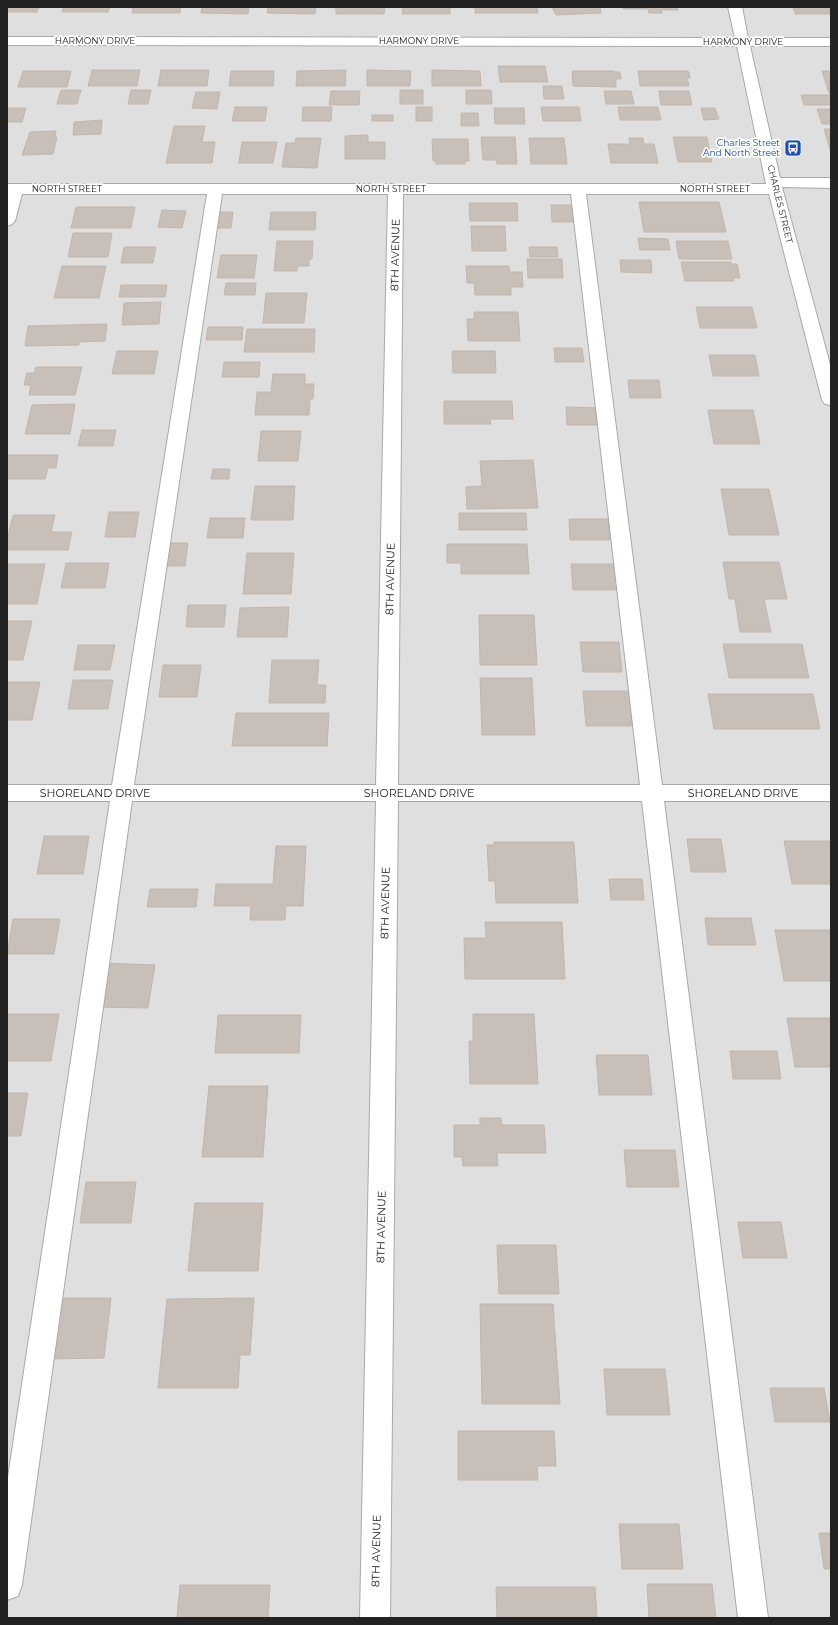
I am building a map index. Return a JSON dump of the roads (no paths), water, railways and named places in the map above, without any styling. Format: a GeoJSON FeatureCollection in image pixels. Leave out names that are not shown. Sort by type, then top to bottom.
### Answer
{"type":"FeatureCollection","features":[{"type":"Feature","properties":{"kind":"street","name":"CHARLES STREET"},"geometry":{"type":"LineString","coordinates":[[735,7],[774,186],[831,400]]}},
{"type":"Feature","properties":{"kind":"street","name":"HARMONY DRIVE"},"geometry":{"type":"LineString","coordinates":[[7,41],[831,42]]}},
{"type":"Feature","properties":{"kind":"street","name":"NORTH STREET"},"geometry":{"type":"LineString","coordinates":[[12,189],[578,188],[774,186],[831,183]]}},
{"type":"Feature","properties":{"kind":"street"},"geometry":{"type":"LineString","coordinates":[[578,188],[753,1618]]}},
{"type":"Feature","properties":{"kind":"street"},"geometry":{"type":"LineString","coordinates":[[7,221],[12,189]]}},
{"type":"Feature","properties":{"kind":"street"},"geometry":{"type":"LineString","coordinates":[[7,1585],[122,793],[215,189]]}},
{"type":"Feature","properties":{"kind":"street","name":"8TH AVENUE"},"geometry":{"type":"LineString","coordinates":[[375,1618],[396,189]]}},
{"type":"Feature","properties":{"kind":"street","name":"SHORELAND DRIVE"},"geometry":{"type":"LineString","coordinates":[[7,793],[831,793]]}},
{"type":"Feature","properties":{"kind":"place","name":"Charles Street And North Street"},"geometry":{"type":"Point","coordinates":[793,148]}}]}
